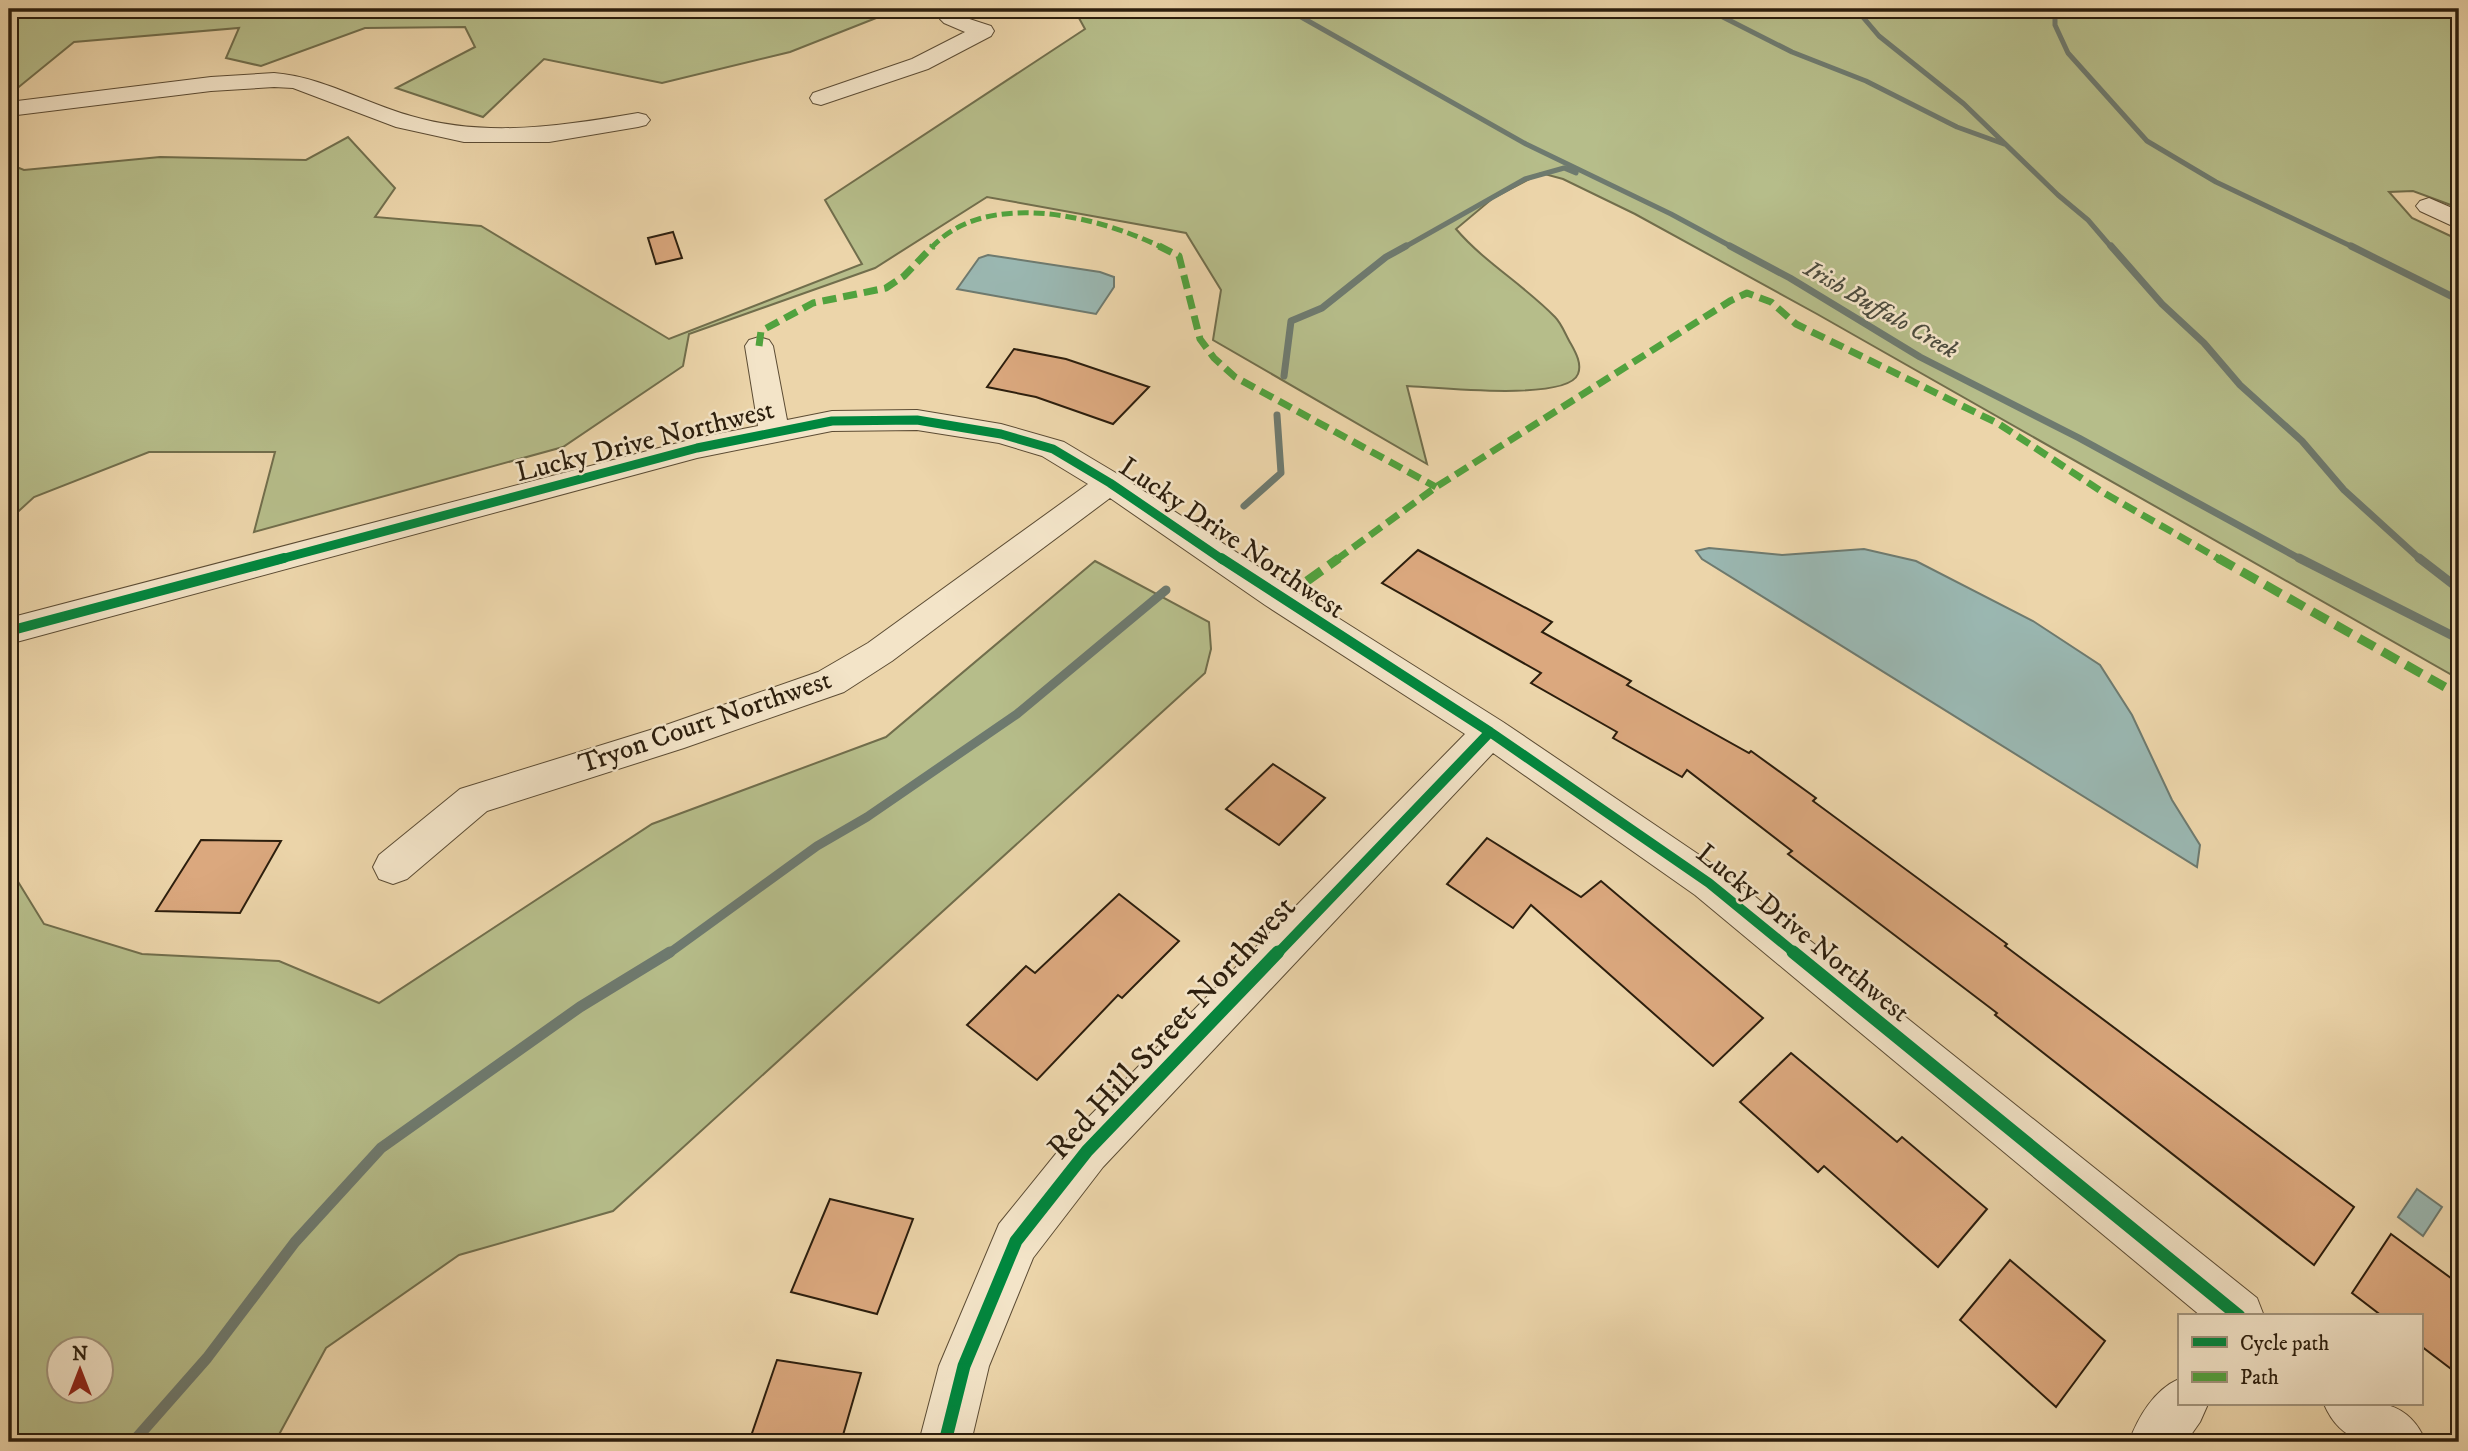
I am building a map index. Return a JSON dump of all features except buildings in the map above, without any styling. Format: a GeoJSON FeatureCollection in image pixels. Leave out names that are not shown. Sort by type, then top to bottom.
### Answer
{"type":"FeatureCollection","features":[{"type":"Feature","properties":{"kind":"street"},"geometry":{"type":"LineString","coordinates":[[821,98],[920,64],[983,31],[951,19]]}},
{"type":"Feature","properties":{"kind":"street"},"geometry":{"type":"LineString","coordinates":[[9,109],[211,84],[274,80],[297,82],[404,122],[464,135],[549,135],[638,120]]}},
{"type":"Feature","properties":{"kind":"street"},"geometry":{"type":"LineString","coordinates":[[2429,206],[2459,221]]}},
{"type":"Feature","properties":{"kind":"street"},"geometry":{"type":"LineString","coordinates":[[759,345],[774,431]]}},
{"type":"Feature","properties":{"kind":"street","name":"Lucky Drive Northwest"},"geometry":{"type":"LineString","coordinates":[[9,631],[683,451],[774,431],[832,421],[917,420],[1000,434],[1052,449],[1490,732],[1709,883],[2237,1314]]}},
{"type":"Feature","properties":{"kind":"street","name":"Tryon Court Northwest"},"geometry":{"type":"LineString","coordinates":[[393,867],[474,800],[671,738],[831,682],[880,652],[1110,484]]}},
{"type":"Feature","properties":{"kind":"street","name":"Red Hill Street Northwest"},"geometry":{"type":"LineString","coordinates":[[945,1442],[964,1366],[1016,1241],[1087,1151],[1490,732]]}},
{"type":"Feature","properties":{"kind":"street"},"geometry":{"type":"LineString","coordinates":[[2155,1442],[2181,1406]]}},
{"type":"Feature","properties":{"kind":"street"},"geometry":{"type":"LineString","coordinates":[[2353,1406],[2400,1442]]}},
{"type":"Feature","properties":{"kind":"green space"},"geometry":{"type":"Polygon","coordinates":[[[9,9],[899,9],[790,52],[662,83],[544,59],[483,117],[396,88],[475,47],[465,27],[365,28],[261,66],[226,58],[239,28],[74,42],[9,95],[9,9]]]}},
{"type":"Feature","properties":{"kind":"green space"},"geometry":{"type":"Polygon","coordinates":[[[1074,9],[2459,9],[2459,208],[2413,191],[2389,192],[2412,218],[2459,240],[2459,679],[1817,314],[1635,214],[1563,179],[1541,173],[1493,198],[1456,229],[1557,320],[1576,355],[1578,374],[1569,383],[1526,390],[1407,386],[1427,464],[1213,340],[1221,290],[1186,233],[987,197],[875,268],[689,334],[683,366],[563,447],[254,532],[275,452],[149,452],[34,497],[9,520],[9,164],[24,170],[160,157],[306,160],[348,137],[395,188],[375,217],[481,226],[669,339],[862,264],[825,200],[1085,29],[1074,9]]]}},
{"type":"Feature","properties":{"kind":"green space"},"geometry":{"type":"Polygon","coordinates":[[[1095,561],[1209,622],[1211,649],[1205,673],[613,1211],[459,1255],[326,1348],[275,1442],[9,1442],[9,867],[44,924],[142,954],[279,961],[379,1003],[652,824],[886,737],[1095,561]]]}},
{"type":"Feature","properties":{"kind":"water"},"geometry":{"type":"Polygon","coordinates":[[[988,255],[1100,272],[1114,277],[1114,287],[1096,314],[957,289],[979,258],[988,255]]]}},
{"type":"Feature","properties":{"kind":"water"},"geometry":{"type":"Polygon","coordinates":[[[1709,548],[1782,555],[1864,549],[1916,561],[2033,621],[2100,665],[2132,715],[2172,800],[2200,845],[2197,867],[1702,559],[1696,551],[1709,548]]]}},
{"type":"Feature","properties":{"kind":"water"},"geometry":{"type":"Polygon","coordinates":[[[2417,1189],[2442,1207],[2423,1236],[2398,1217],[2417,1189]]]}},
{"type":"Feature","properties":{"kind":"waterway","name":"Irish Buffalo Creek"},"geometry":{"type":"LineString","coordinates":[[544,9],[644,15],[744,9]]}},
{"type":"Feature","properties":{"kind":"waterway","name":"Irish Buffalo Creek"},"geometry":{"type":"LineString","coordinates":[[1287,9],[1526,144],[1671,214],[1734,248]]}},
{"type":"Feature","properties":{"kind":"waterway"},"geometry":{"type":"LineString","coordinates":[[1707,9],[1792,52],[1866,81],[1957,127],[2004,144]]}},
{"type":"Feature","properties":{"kind":"waterway"},"geometry":{"type":"LineString","coordinates":[[1856,9],[1879,36],[1964,104],[2058,195],[2088,220],[2112,248]]}},
{"type":"Feature","properties":{"kind":"waterway"},"geometry":{"type":"LineString","coordinates":[[2055,9],[2055,25],[2068,53],[2147,141],[2216,182],[2355,248]]}},
{"type":"Feature","properties":{"kind":"waterway"},"geometry":{"type":"LineString","coordinates":[[1403,248],[1525,179],[1564,168],[1576,173]]}},
{"type":"Feature","properties":{"kind":"waterway"},"geometry":{"type":"LineString","coordinates":[[1284,376],[1291,321],[1322,308],[1386,257],[1406,246]]}},
{"type":"Feature","properties":{"kind":"waterway","name":"Irish Buffalo Creek"},"geometry":{"type":"LineString","coordinates":[[1730,246],[1790,278],[1920,357],[2079,438],[2302,560]]}},
{"type":"Feature","properties":{"kind":"waterway"},"geometry":{"type":"LineString","coordinates":[[2111,246],[2162,304],[2204,343],[2240,385],[2302,441],[2344,490],[2421,560]]}},
{"type":"Feature","properties":{"kind":"waterway"},"geometry":{"type":"LineString","coordinates":[[2351,246],[2355,248]]}},
{"type":"Feature","properties":{"kind":"waterway"},"geometry":{"type":"LineString","coordinates":[[2355,248],[2459,300]]}},
{"type":"Feature","properties":{"kind":"waterway"},"geometry":{"type":"LineString","coordinates":[[1244,506],[1281,473],[1277,415]]}},
{"type":"Feature","properties":{"kind":"waterway","name":"Irish Buffalo Creek"},"geometry":{"type":"LineString","coordinates":[[2299,558],[2459,639]]}},
{"type":"Feature","properties":{"kind":"waterway"},"geometry":{"type":"LineString","coordinates":[[2419,558],[2459,589]]}},
{"type":"Feature","properties":{"kind":"waterway"},"geometry":{"type":"LineString","coordinates":[[668,954],[817,846],[867,817],[1017,714],[1166,590]]}},
{"type":"Feature","properties":{"kind":"waterway"},"geometry":{"type":"LineString","coordinates":[[133,1442],[207,1358],[295,1242],[381,1148],[580,1007],[670,952]]}},
{"type":"Feature","properties":{"kind":"marked path"},"geometry":{"type":"LineString","coordinates":[[759,346],[761,331],[799,308],[822,300],[877,291],[895,283],[953,228],[977,218],[1005,213],[1067,217],[1129,234],[1179,256],[1200,339],[1214,358],[1235,377],[1436,487]]}},
{"type":"Feature","properties":{"kind":"marked path"},"geometry":{"type":"LineString","coordinates":[[1307,581],[1436,487],[1730,301],[1747,293],[1771,302],[1796,324],[1999,424],[2104,493],[2459,695]]}},
{"type":"Feature","properties":{"kind":"cycle path"},"geometry":{"type":"LineString","coordinates":[[9,631],[697,448],[832,421],[917,420],[1001,434],[1053,449],[1110,483],[1277,596],[1490,732],[1709,883],[2237,1314]]}},
{"type":"Feature","properties":{"kind":"cycle path"},"geometry":{"type":"LineString","coordinates":[[945,1442],[964,1366],[1016,1241],[1087,1151],[1490,732]]}}]}
